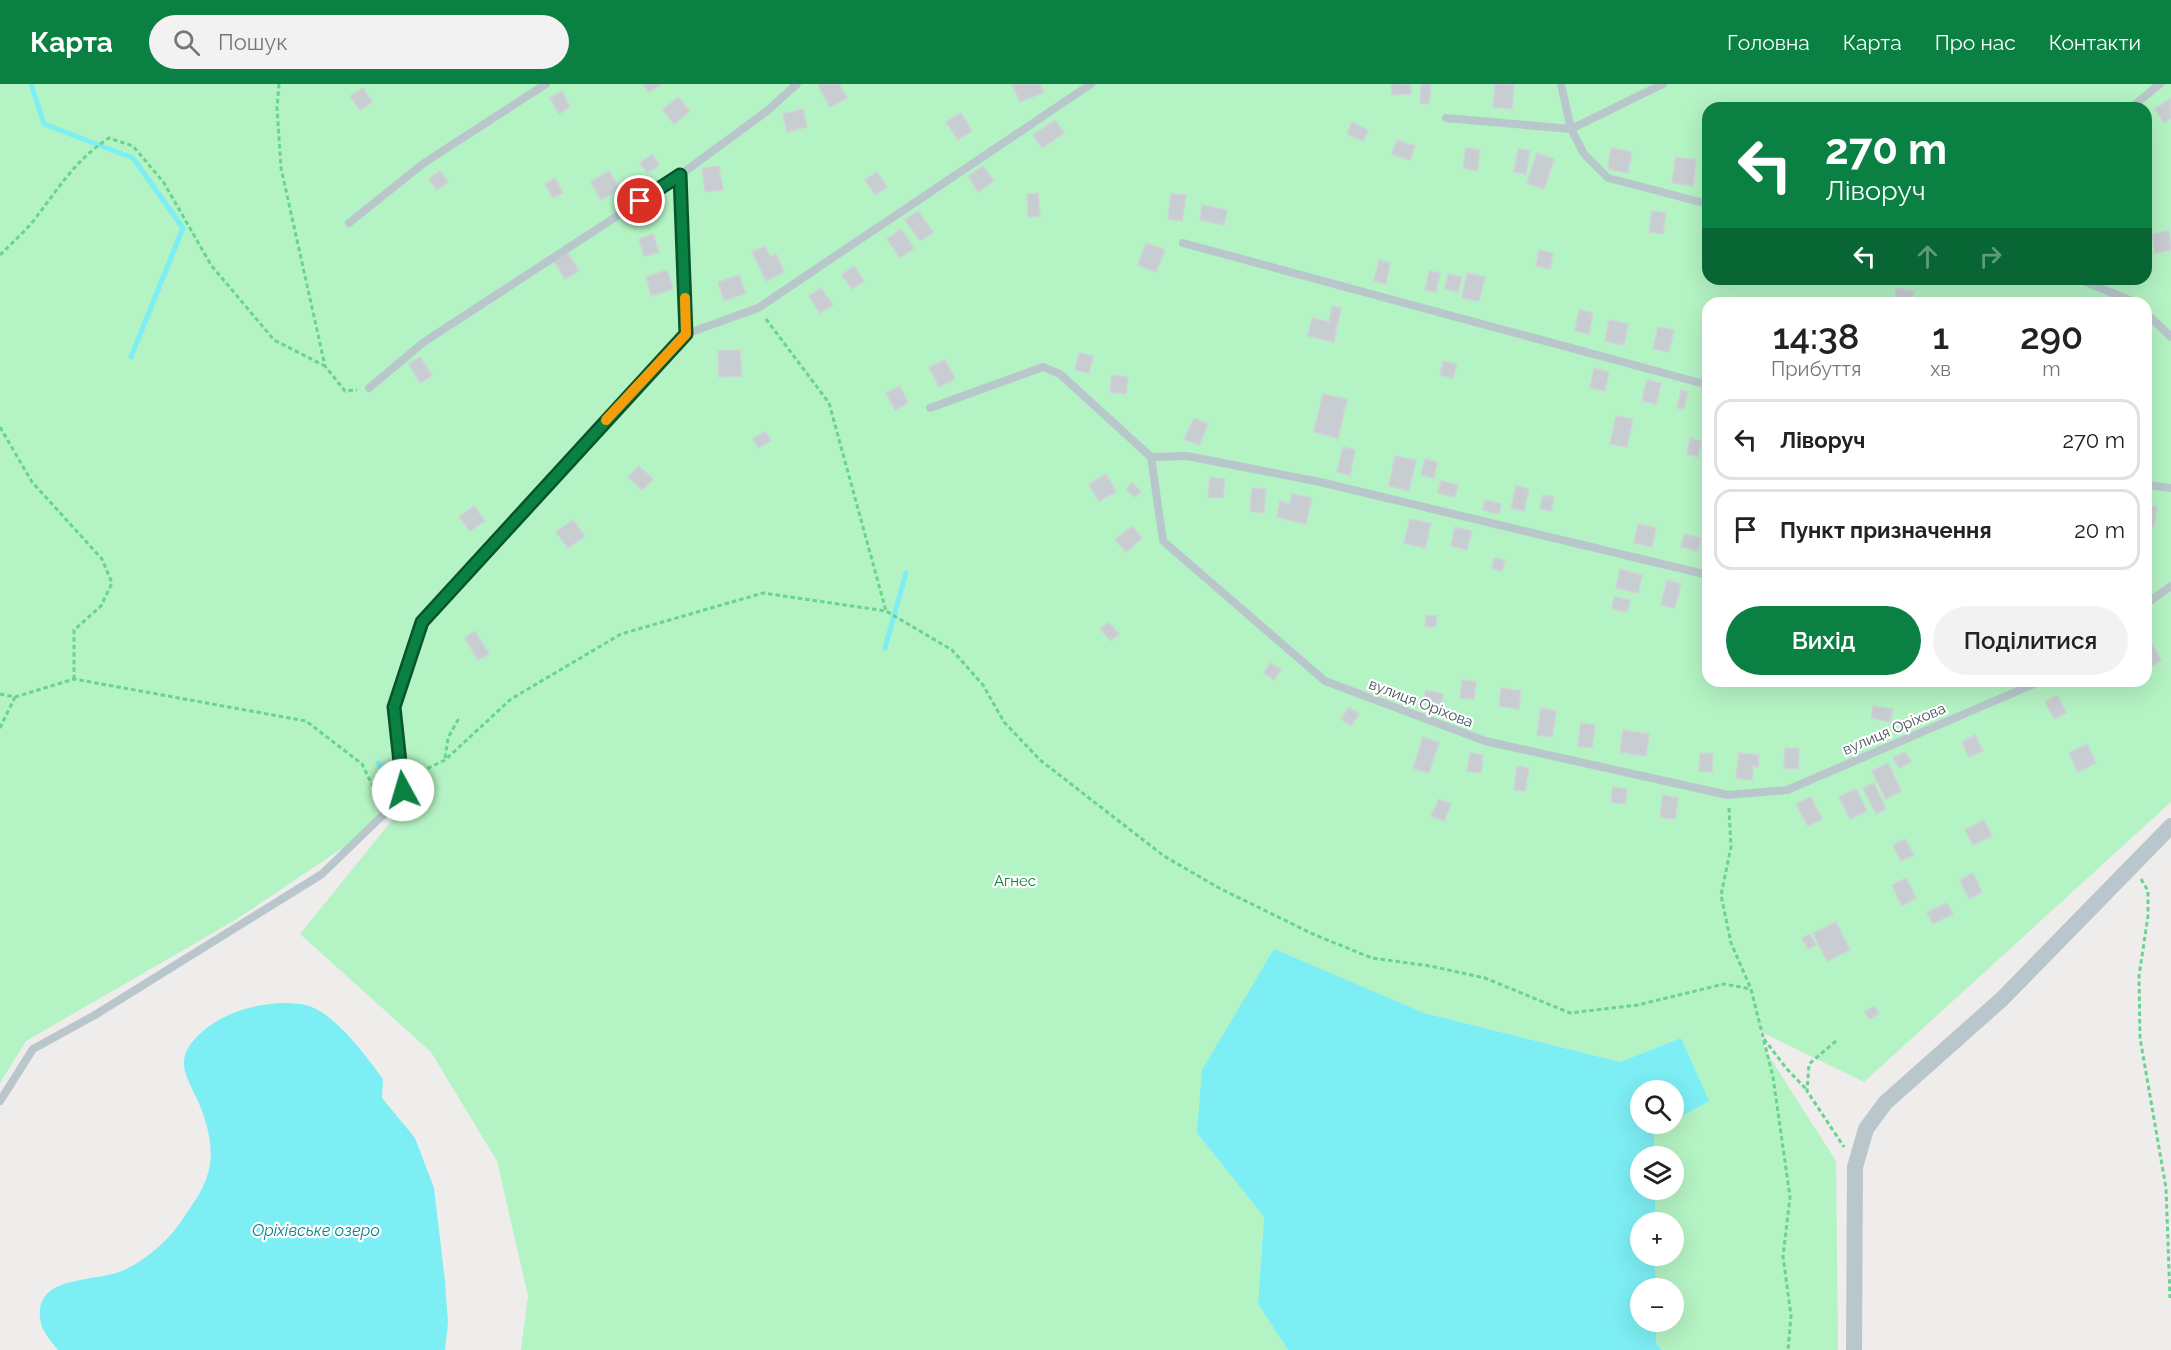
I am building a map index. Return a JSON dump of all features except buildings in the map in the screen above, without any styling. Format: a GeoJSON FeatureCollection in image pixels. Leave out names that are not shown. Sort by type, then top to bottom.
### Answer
{"type":"FeatureCollection","features":[{"type":"Feature","properties":{"kind":"street"},"geometry":{"type":"LineString","coordinates":[[1854,1350],[1855,1167],[1866,1129],[1885,1103],[2002,999],[2171,826]]}},
{"type":"Feature","properties":{"kind":"lane"},"geometry":{"type":"LineString","coordinates":[[349,223],[424,163],[546,84]]}},
{"type":"Feature","properties":{"kind":"lane"},"geometry":{"type":"LineString","coordinates":[[369,388],[424,342],[680,175],[767,111],[797,84]]}},
{"type":"Feature","properties":{"kind":"lane"},"geometry":{"type":"LineString","coordinates":[[0,1101],[33,1049],[95,1015],[322,874],[386,812],[403,790],[394,707],[422,622],[686,334],[758,308],[1091,84]]}},
{"type":"Feature","properties":{"kind":"lane"},"geometry":{"type":"LineString","coordinates":[[1561,84],[1571,129],[1584,154],[1608,178],[1702,202]]}},
{"type":"Feature","properties":{"kind":"lane"},"geometry":{"type":"LineString","coordinates":[[1446,118],[1571,129],[1664,84]]}},
{"type":"Feature","properties":{"kind":"lane"},"geometry":{"type":"LineString","coordinates":[[2138,102],[2160,84]]}},
{"type":"Feature","properties":{"kind":"lane"},"geometry":{"type":"LineString","coordinates":[[680,175],[686,334]]}},
{"type":"Feature","properties":{"kind":"lane"},"geometry":{"type":"LineString","coordinates":[[1184,243],[1702,383]]}},
{"type":"Feature","properties":{"kind":"lane"},"geometry":{"type":"LineString","coordinates":[[2093,285],[2122,297]]}},
{"type":"Feature","properties":{"kind":"lane"},"geometry":{"type":"LineString","coordinates":[[2152,319],[2171,337]]}},
{"type":"Feature","properties":{"kind":"lane"},"geometry":{"type":"LineString","coordinates":[[930,408],[1043,367],[1060,374],[1151,457],[1187,456],[1320,482],[1702,574]]}},
{"type":"Feature","properties":{"kind":"lane","name":"вулиця Оріхова"},"geometry":{"type":"LineString","coordinates":[[1151,457],[1163,541],[1325,681],[1485,741],[1728,795],[1787,790],[2027,687]]}},
{"type":"Feature","properties":{"kind":"lane"},"geometry":{"type":"LineString","coordinates":[[2152,486],[2171,488]]}},
{"type":"Feature","properties":{"kind":"lane"},"geometry":{"type":"LineString","coordinates":[[2152,600],[2171,586]]}},
{"type":"Feature","properties":{"kind":"path"},"geometry":{"type":"LineString","coordinates":[[279,84],[277,108],[280,168],[325,366]]}},
{"type":"Feature","properties":{"kind":"path"},"geometry":{"type":"LineString","coordinates":[[0,255],[29,226],[76,164],[98,145],[109,138],[133,146],[164,183],[211,265],[274,340],[325,366],[345,391],[369,388]]}},
{"type":"Feature","properties":{"kind":"path"},"geometry":{"type":"LineString","coordinates":[[758,308],[829,403],[886,611]]}},
{"type":"Feature","properties":{"kind":"path"},"geometry":{"type":"LineString","coordinates":[[0,427],[32,482],[102,559],[112,584],[101,606],[74,630],[74,679]]}},
{"type":"Feature","properties":{"kind":"path"},"geometry":{"type":"LineString","coordinates":[[403,781],[445,760],[511,699],[621,634],[763,593],[886,611],[952,650],[983,685],[1004,722],[1040,760],[1164,856],[1219,888],[1315,935],[1372,958],[1430,966],[1485,978],[1570,1013],[1638,1005],[1725,984],[1751,989]]}},
{"type":"Feature","properties":{"kind":"path"},"geometry":{"type":"LineString","coordinates":[[0,694],[15,697],[74,679],[306,721],[362,764],[386,812]]}},
{"type":"Feature","properties":{"kind":"path"},"geometry":{"type":"LineString","coordinates":[[0,728],[15,697]]}},
{"type":"Feature","properties":{"kind":"path"},"geometry":{"type":"LineString","coordinates":[[445,760],[448,738],[459,718]]}},
{"type":"Feature","properties":{"kind":"path"},"geometry":{"type":"LineString","coordinates":[[1728,795],[1731,846],[1721,895],[1731,943],[1751,989],[1773,1077],[1790,1197],[1783,1256],[1791,1316],[1788,1350]]}},
{"type":"Feature","properties":{"kind":"path"},"geometry":{"type":"LineString","coordinates":[[2132,865],[2148,891],[2148,916],[2139,976],[2140,1038],[2166,1188],[2170,1298]]}},
{"type":"Feature","properties":{"kind":"path"},"geometry":{"type":"LineString","coordinates":[[1763,1037],[1807,1091],[1855,1167]]}},
{"type":"Feature","properties":{"kind":"path"},"geometry":{"type":"LineString","coordinates":[[1807,1091],[1809,1064],[1836,1041]]}},
{"type":"Feature","properties":{"kind":"green space","name":"Агнес"},"geometry":{"type":"Polygon","coordinates":[[[0,84],[2171,84],[2171,802],[1864,1082],[1759,1031],[1765,1050],[1836,1161],[1838,1350],[1662,1350],[1656,1343],[1656,1332],[1684,1332],[1684,1278],[1656,1278],[1655,1266],[1684,1266],[1684,1212],[1655,1212],[1655,1200],[1684,1200],[1684,1146],[1654,1146],[1654,1134],[1684,1134],[1684,1115],[1708,1101],[1681,1038],[1620,1062],[1424,1013],[1274,950],[1197,1133],[1264,1217],[1258,1304],[1288,1350],[521,1350],[528,1296],[497,1161],[431,1052],[300,934],[402,808],[237,919],[26,1041],[0,1083],[0,84]]]}},
{"type":"Feature","properties":{"kind":"water"},"geometry":{"type":"Polygon","coordinates":[[[1274,949],[1424,1013],[1620,1062],[1681,1038],[1709,1101],[1684,1115],[1684,1080],[1630,1080],[1630,1134],[1654,1134],[1654,1146],[1630,1146],[1630,1200],[1655,1200],[1655,1212],[1630,1212],[1630,1266],[1655,1266],[1656,1278],[1630,1278],[1630,1332],[1656,1332],[1656,1343],[1662,1350],[1288,1350],[1258,1304],[1264,1217],[1197,1133],[1202,1070],[1274,949]]]}},
{"type":"Feature","properties":{"kind":"water","name":"Оріхівське озеро"},"geometry":{"type":"Polygon","coordinates":[[[280,1003],[309,1006],[340,1027],[383,1079],[382,1098],[415,1138],[434,1188],[448,1323],[445,1350],[58,1350],[42,1327],[40,1310],[43,1299],[61,1285],[113,1274],[141,1261],[171,1235],[203,1187],[210,1164],[210,1142],[203,1113],[184,1068],[185,1055],[189,1047],[216,1021],[251,1007],[280,1003]]]}},
{"type":"Feature","properties":{"kind":"waterway"},"geometry":{"type":"LineString","coordinates":[[31,84],[44,124],[133,158],[183,228],[131,357]]}},
{"type":"Feature","properties":{"kind":"waterway"},"geometry":{"type":"LineString","coordinates":[[885,648],[906,573]]}},
{"type":"Feature","properties":{"kind":"waterway"},"geometry":{"type":"LineString","coordinates":[[378,763],[396,785]]}},
{"type":"Feature","properties":{"kind":"waterway"},"geometry":{"type":"LineString","coordinates":[[404,797],[414,811]]}},
{"type":"Feature","properties":{"kind":"slow traffic"},"geometry":{"type":"LineString","coordinates":[[606,420],[686,334],[685,298]]}},
{"type":"Feature","properties":{"kind":"route"},"geometry":{"type":"LineString","coordinates":[[403,790],[394,707],[422,622],[686,334],[680,175],[640,201]]}}]}
